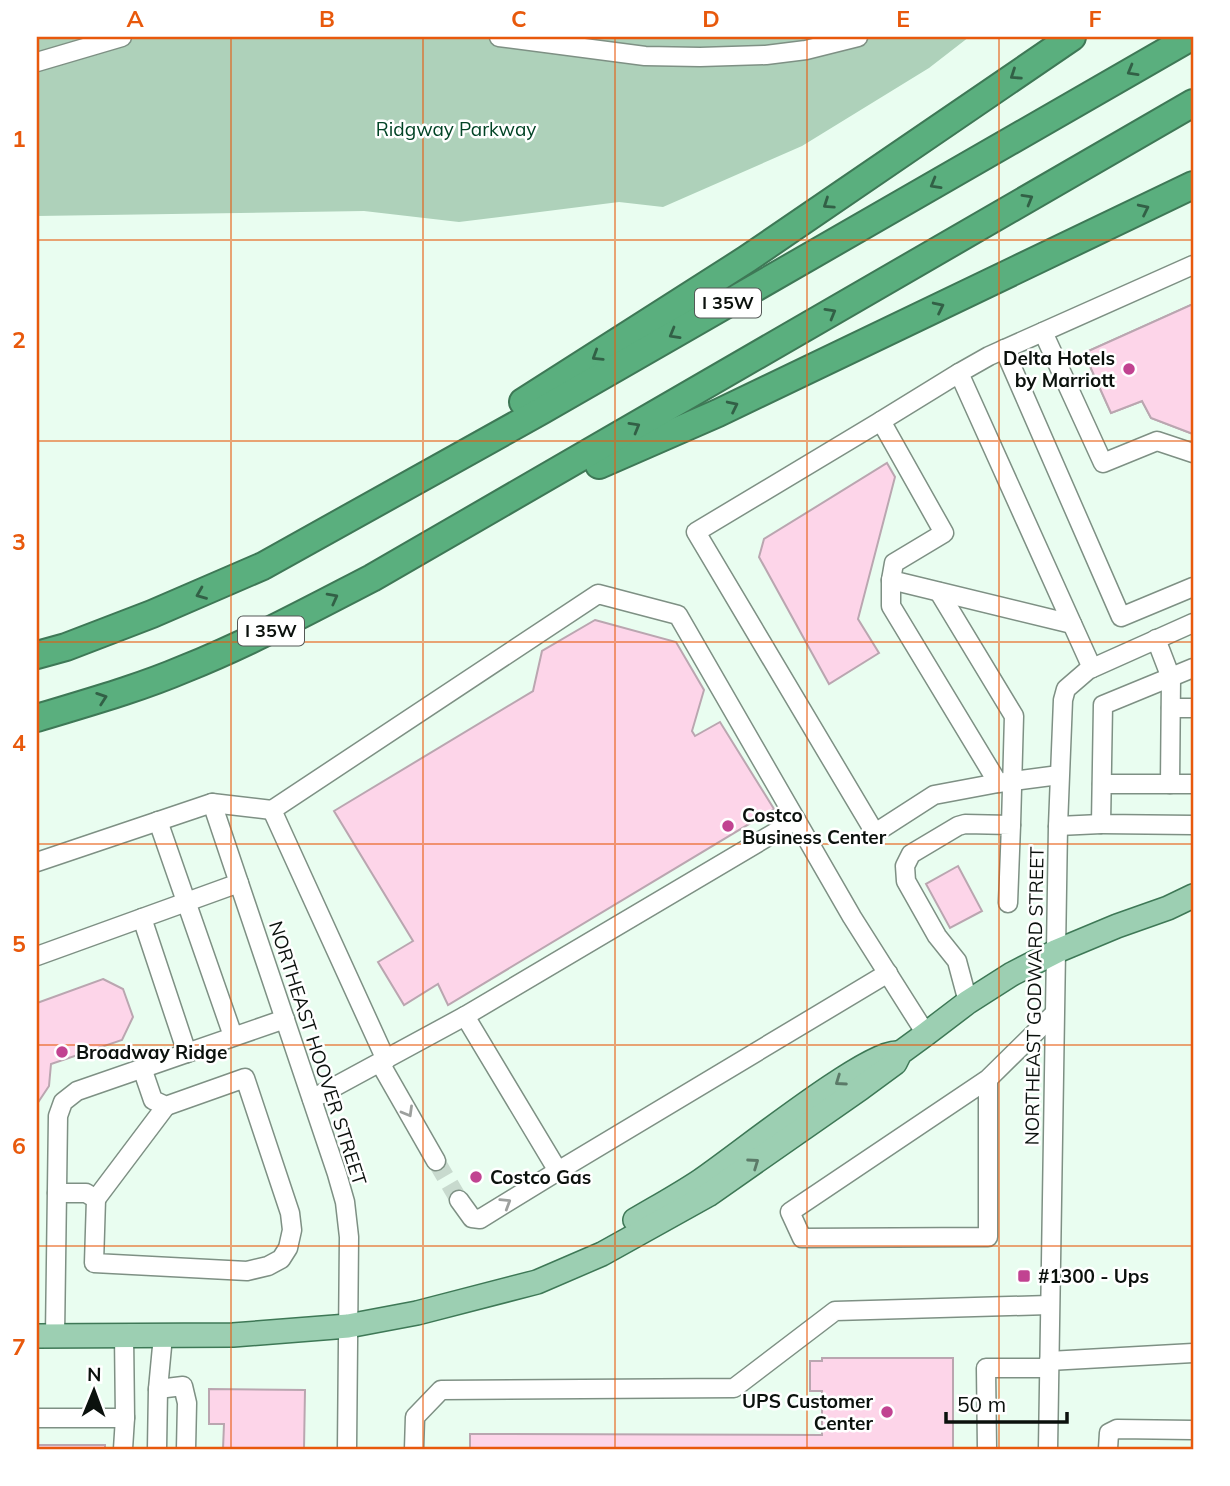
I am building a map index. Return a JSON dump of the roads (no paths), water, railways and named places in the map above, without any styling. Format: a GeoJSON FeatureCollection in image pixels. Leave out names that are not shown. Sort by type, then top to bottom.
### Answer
{"type":"FeatureCollection","features":[{"type":"Feature","properties":{"kind":"highway"},"geometry":{"type":"LineString","coordinates":[[263,565],[747,259],[1072,37]]}},
{"type":"Feature","properties":{"kind":"highway","name":"I 35W"},"geometry":{"type":"LineString","coordinates":[[37,655],[66,647],[152,614],[263,565],[553,404],[1191,37]]}},
{"type":"Feature","properties":{"kind":"highway","name":"I 35W"},"geometry":{"type":"LineString","coordinates":[[37,718],[183,670],[266,633],[372,578],[1193,103]]}},
{"type":"Feature","properties":{"kind":"highway"},"geometry":{"type":"LineString","coordinates":[[491,511],[718,413],[1193,185]]}},
{"type":"Feature","properties":{"kind":"main road"},"geometry":{"type":"LineString","coordinates":[[46,1336],[233,1335],[348,1326],[405,1315],[537,1282],[602,1254],[708,1195],[861,1088],[968,1002],[1012,974],[1057,951],[1193,896]]}},
{"type":"Feature","properties":{"kind":"main road"},"geometry":{"type":"LineString","coordinates":[[1168,908],[1193,906]]}},
{"type":"Feature","properties":{"kind":"street"},"geometry":{"type":"LineString","coordinates":[[37,62],[122,37]]}},
{"type":"Feature","properties":{"kind":"street"},"geometry":{"type":"LineString","coordinates":[[499,37],[645,56],[700,57],[766,55],[806,50],[858,37]]}},
{"type":"Feature","properties":{"kind":"street"},"geometry":{"type":"LineString","coordinates":[[1059,775],[934,795],[875,833],[696,532],[959,373],[1004,349],[1193,265]]}},
{"type":"Feature","properties":{"kind":"street"},"geometry":{"type":"LineString","coordinates":[[1042,332],[1103,463],[1157,441],[1193,453]]}},
{"type":"Feature","properties":{"kind":"street"},"geometry":{"type":"LineString","coordinates":[[1004,349],[1121,617],[1193,587]]}},
{"type":"Feature","properties":{"kind":"street"},"geometry":{"type":"LineString","coordinates":[[959,373],[1092,668]]}},
{"type":"Feature","properties":{"kind":"street"},"geometry":{"type":"LineString","coordinates":[[881,421],[944,533],[894,563],[891,606],[1005,783]]}},
{"type":"Feature","properties":{"kind":"street"},"geometry":{"type":"LineString","coordinates":[[891,580],[1072,624]]}},
{"type":"Feature","properties":{"kind":"street"},"geometry":{"type":"LineString","coordinates":[[939,592],[1014,716],[1005,783],[1011,825],[1008,903]]}},
{"type":"Feature","properties":{"kind":"street"},"geometry":{"type":"LineString","coordinates":[[37,862],[212,803],[272,810],[598,594],[678,615],[852,917],[926,1034]]}},
{"type":"Feature","properties":{"kind":"street","name":"NORTHEAST GODWARD STREET"},"geometry":{"type":"LineString","coordinates":[[1048,1449],[1054,1014],[1063,700],[1066,689],[1075,679],[1092,668],[1193,623]]}},
{"type":"Feature","properties":{"kind":"street"},"geometry":{"type":"LineString","coordinates":[[1156,639],[1171,678],[1170,783]]}},
{"type":"Feature","properties":{"kind":"street"},"geometry":{"type":"LineString","coordinates":[[1101,824],[1103,705],[1193,668]]}},
{"type":"Feature","properties":{"kind":"street"},"geometry":{"type":"LineString","coordinates":[[1171,708],[1193,708]]}},
{"type":"Feature","properties":{"kind":"street"},"geometry":{"type":"LineString","coordinates":[[1102,784],[1193,784]]}},
{"type":"Feature","properties":{"kind":"street","name":"NORTHEAST HOOVER STREET"},"geometry":{"type":"LineString","coordinates":[[212,803],[345,1202],[349,1237],[346,1449]]}},
{"type":"Feature","properties":{"kind":"street"},"geometry":{"type":"LineString","coordinates":[[272,810],[383,1062],[436,1161]]}},
{"type":"Feature","properties":{"kind":"street"},"geometry":{"type":"LineString","coordinates":[[312,1099],[465,1016],[796,820]]}},
{"type":"Feature","properties":{"kind":"street"},"geometry":{"type":"LineString","coordinates":[[158,821],[233,1037]]}},
{"type":"Feature","properties":{"kind":"street"},"geometry":{"type":"LineString","coordinates":[[968,1002],[957,961],[937,936],[912,892],[904,874],[905,866],[911,854],[965,824],[1011,825]]}},
{"type":"Feature","properties":{"kind":"street"},"geometry":{"type":"LineString","coordinates":[[1058,825],[1193,825]]}},
{"type":"Feature","properties":{"kind":"street"},"geometry":{"type":"LineString","coordinates":[[37,956],[239,883]]}},
{"type":"Feature","properties":{"kind":"street"},"geometry":{"type":"LineString","coordinates":[[142,918],[187,1053]]}},
{"type":"Feature","properties":{"kind":"street"},"geometry":{"type":"LineString","coordinates":[[459,1200],[472,1218],[480,1219],[888,973]]}},
{"type":"Feature","properties":{"kind":"street"},"geometry":{"type":"LineString","coordinates":[[988,1079],[988,1237],[802,1238],[790,1212],[988,1079],[1054,1014]]}},
{"type":"Feature","properties":{"kind":"street"},"geometry":{"type":"LineString","coordinates":[[465,1016],[558,1171]]}},
{"type":"Feature","properties":{"kind":"street"},"geometry":{"type":"LineString","coordinates":[[46,1336],[55,1267],[58,1116],[63,1102],[77,1091],[285,1018]]}},
{"type":"Feature","properties":{"kind":"street"},"geometry":{"type":"LineString","coordinates":[[142,1068],[153,1100],[166,1106]]}},
{"type":"Feature","properties":{"kind":"street"},"geometry":{"type":"LineString","coordinates":[[245,1078],[290,1213],[292,1238],[281,1259],[268,1266],[247,1270],[94,1263],[96,1199],[166,1106],[245,1078]]}},
{"type":"Feature","properties":{"kind":"street"},"geometry":{"type":"LineString","coordinates":[[57,1193],[86,1193],[96,1199]]}},
{"type":"Feature","properties":{"kind":"street"},"geometry":{"type":"LineString","coordinates":[[37,1267],[55,1267]]}},
{"type":"Feature","properties":{"kind":"street"},"geometry":{"type":"LineString","coordinates":[[414,1449],[415,1417],[442,1390],[734,1388],[835,1311],[1049,1305]]}},
{"type":"Feature","properties":{"kind":"street"},"geometry":{"type":"LineString","coordinates":[[123,1449],[124,1335]]}},
{"type":"Feature","properties":{"kind":"street"},"geometry":{"type":"LineString","coordinates":[[157,1449],[158,1389],[163,1336]]}},
{"type":"Feature","properties":{"kind":"street"},"geometry":{"type":"LineString","coordinates":[[986,1449],[986,1368],[1193,1353]]}},
{"type":"Feature","properties":{"kind":"street"},"geometry":{"type":"LineString","coordinates":[[158,1389],[183,1386],[187,1403],[186,1449]]}},
{"type":"Feature","properties":{"kind":"street"},"geometry":{"type":"LineString","coordinates":[[37,1418],[125,1418]]}},
{"type":"Feature","properties":{"kind":"street"},"geometry":{"type":"LineString","coordinates":[[1108,1449],[1109,1433],[1117,1429],[1193,1430]]}},
{"type":"Feature","properties":{"kind":"tunnel"},"geometry":{"type":"LineString","coordinates":[[436,1161],[459,1200]]}},
{"type":"Feature","properties":{"kind":"place","name":"Delta Hotels by Marriott"},"geometry":{"type":"Point","coordinates":[1129,369]}},
{"type":"Feature","properties":{"kind":"place","name":"Costco Business Center"},"geometry":{"type":"Point","coordinates":[728,826]}},
{"type":"Feature","properties":{"kind":"place","name":"Broadway Ridge"},"geometry":{"type":"Point","coordinates":[62,1052]}},
{"type":"Feature","properties":{"kind":"place","name":"Costco Gas"},"geometry":{"type":"Point","coordinates":[476,1177]}},
{"type":"Feature","properties":{"kind":"place","name":"#1300 - Ups"},"geometry":{"type":"Point","coordinates":[1024,1276]}},
{"type":"Feature","properties":{"kind":"place","name":"UPS Customer Center"},"geometry":{"type":"Point","coordinates":[887,1412]}},
{"type":"Feature","properties":{"kind":"park label","name":"Ridgway Parkway"},"geometry":{"type":"Point","coordinates":[456,129]}}]}
